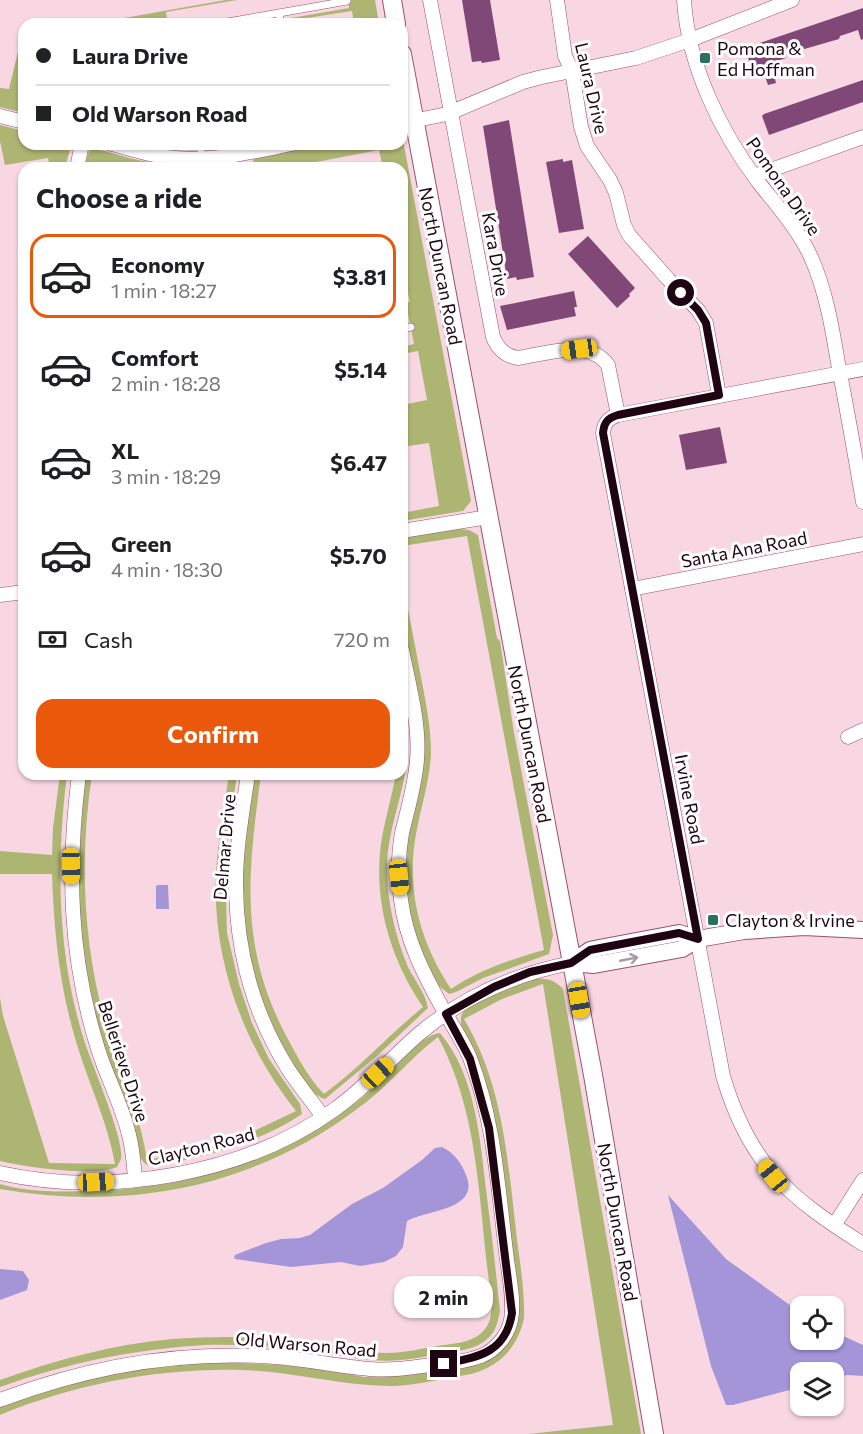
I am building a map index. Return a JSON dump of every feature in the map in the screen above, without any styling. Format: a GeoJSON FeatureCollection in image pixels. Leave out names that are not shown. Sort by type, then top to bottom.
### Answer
{"type":"FeatureCollection","features":[{"type":"Feature","properties":{"kind":"main road"},"geometry":{"type":"LineString","coordinates":[[392,0],[395,18]]}},
{"type":"Feature","properties":{"kind":"main road","name":"North Duncan Road"},"geometry":{"type":"LineString","coordinates":[[408,121],[488,517],[593,1075],[654,1430]]}},
{"type":"Feature","properties":{"kind":"street","name":"Kara Drive"},"geometry":{"type":"LineString","coordinates":[[430,0],[493,337],[502,352],[518,358],[579,349],[603,359],[608,365],[618,415]]}},
{"type":"Feature","properties":{"kind":"street","name":"Laura Drive"},"geometry":{"type":"LineString","coordinates":[[557,0],[565,56],[572,71],[581,127],[587,146],[610,180],[629,235],[698,310],[706,323],[719,395]]}},
{"type":"Feature","properties":{"kind":"street","name":"Pomona Drive"},"geometry":{"type":"LineString","coordinates":[[684,0],[690,40],[708,95],[720,121],[754,176],[795,229],[810,255],[826,298],[863,502]]}},
{"type":"Feature","properties":{"kind":"street"},"geometry":{"type":"LineString","coordinates":[[408,121],[451,112],[523,82],[614,64],[690,40],[792,0]]}},
{"type":"Feature","properties":{"kind":"street"},"geometry":{"type":"LineString","coordinates":[[0,116],[18,120]]}},
{"type":"Feature","properties":{"kind":"street"},"geometry":{"type":"LineString","coordinates":[[754,176],[863,137]]}},
{"type":"Feature","properties":{"kind":"street"},"geometry":{"type":"LineString","coordinates":[[136,150],[166,157],[245,160],[274,150]]}},
{"type":"Feature","properties":{"kind":"street"},"geometry":{"type":"LineString","coordinates":[[618,415],[863,369]]}},
{"type":"Feature","properties":{"kind":"street","name":"Irvine Road"},"geometry":{"type":"LineString","coordinates":[[618,415],[609,418],[605,423],[603,433],[723,1076],[740,1126],[754,1150],[780,1183],[796,1197],[863,1244]]}},
{"type":"Feature","properties":{"kind":"street"},"geometry":{"type":"LineString","coordinates":[[408,530],[488,517]]}},
{"type":"Feature","properties":{"kind":"street","name":"Santa Ana Road"},"geometry":{"type":"LineString","coordinates":[[632,589],[863,544]]}},
{"type":"Feature","properties":{"kind":"street"},"geometry":{"type":"LineString","coordinates":[[0,596],[18,593]]}},
{"type":"Feature","properties":{"kind":"street"},"geometry":{"type":"LineString","coordinates":[[408,680],[414,711],[417,757],[415,781],[399,852],[401,901],[413,950],[446,1014]]}},
{"type":"Feature","properties":{"kind":"street"},"geometry":{"type":"LineString","coordinates":[[848,737],[863,730]]}},
{"type":"Feature","properties":{"kind":"street","name":"Bellerieve Drive"},"geometry":{"type":"LineString","coordinates":[[78,780],[71,866],[76,952],[98,1050],[129,1134],[135,1180]]}},
{"type":"Feature","properties":{"kind":"street","name":"Delmar Drive"},"geometry":{"type":"LineString","coordinates":[[247,780],[236,881],[240,943],[257,1006],[272,1040],[289,1070],[323,1117]]}},
{"type":"Feature","properties":{"kind":"street"},"geometry":{"type":"LineString","coordinates":[[571,963],[590,950],[679,933],[698,939],[771,928],[863,930]]}},
{"type":"Feature","properties":{"kind":"street","name":"Clayton Road"},"geometry":{"type":"LineString","coordinates":[[0,1173],[62,1181],[135,1180],[187,1172],[264,1149],[323,1117],[363,1087],[421,1033],[446,1014],[494,987],[530,972],[571,963]]}},
{"type":"Feature","properties":{"kind":"street","name":"Old Warson Road"},"geometry":{"type":"LineString","coordinates":[[0,1400],[40,1385],[80,1374],[162,1358],[215,1355],[262,1356],[372,1369],[398,1369],[479,1357],[489,1352],[506,1332],[512,1313],[489,1128],[470,1059],[446,1014]]}},
{"type":"Feature","properties":{"kind":"street"},"geometry":{"type":"LineString","coordinates":[[835,1224],[863,1180]]}},
{"type":"Feature","properties":{"kind":"lane"},"geometry":{"type":"LineString","coordinates":[[254,18],[347,1]]}},
{"type":"Feature","properties":{"kind":"lane"},"geometry":{"type":"LineString","coordinates":[[279,14],[280,18]]}},
{"type":"Feature","properties":{"kind":"lane"},"geometry":{"type":"LineString","coordinates":[[201,150],[202,158]]}},
{"type":"Feature","properties":{"kind":"green space"},"geometry":{"type":"Polygon","coordinates":[[[237,0],[166,12],[167,18],[124,18],[237,0]]]}},
{"type":"Feature","properties":{"kind":"green space"},"geometry":{"type":"Polygon","coordinates":[[[348,0],[375,0],[378,18],[353,18],[352,11],[307,18],[291,18],[349,8],[348,0]]]}},
{"type":"Feature","properties":{"kind":"green space"},"geometry":{"type":"Polygon","coordinates":[[[18,52],[18,112],[0,107],[0,88],[9,89],[18,52]]]}},
{"type":"Feature","properties":{"kind":"green space"},"geometry":{"type":"Polygon","coordinates":[[[0,125],[18,130],[18,150],[70,150],[67,162],[49,162],[48,158],[5,165],[0,141],[0,125]]]}},
{"type":"Feature","properties":{"kind":"green space"},"geometry":{"type":"Polygon","coordinates":[[[290,150],[379,150],[316,162],[254,162],[258,156],[290,150]]]}},
{"type":"Feature","properties":{"kind":"green space"},"geometry":{"type":"Polygon","coordinates":[[[379,150],[405,150],[407,162],[382,162],[379,150]]]}},
{"type":"Feature","properties":{"kind":"green space"},"geometry":{"type":"Polygon","coordinates":[[[89,151],[106,151],[148,162],[86,162],[89,151]]]}},
{"type":"Feature","properties":{"kind":"green space"},"geometry":{"type":"Polygon","coordinates":[[[408,167],[471,501],[463,511],[408,520],[408,512],[439,506],[429,443],[408,446],[408,404],[427,400],[418,351],[408,353],[408,346],[414,344],[408,314],[408,302],[410,302],[408,293],[408,167]]]}},
{"type":"Feature","properties":{"kind":"green space"},"geometry":{"type":"Polygon","coordinates":[[[460,529],[469,530],[478,535],[497,638],[500,641],[514,733],[553,935],[549,954],[483,978],[449,994],[439,986],[417,946],[406,903],[403,856],[412,816],[413,687],[408,658],[408,609],[426,702],[431,743],[429,772],[417,829],[413,871],[418,912],[430,952],[451,989],[496,966],[544,950],[467,536],[408,545],[408,536],[460,529]]]}},
{"type":"Feature","properties":{"kind":"green space"},"geometry":{"type":"Polygon","coordinates":[[[59,780],[66,780],[60,873],[64,939],[74,1005],[83,1037],[113,1118],[121,1149],[121,1159],[117,1167],[107,1170],[60,1170],[0,1161],[0,998],[3,1016],[49,1163],[115,1164],[67,1007],[56,941],[52,874],[0,874],[0,851],[52,855],[59,780]]]}},
{"type":"Feature","properties":{"kind":"green space"},"geometry":{"type":"Polygon","coordinates":[[[83,780],[91,780],[85,872],[93,969],[108,1033],[136,1113],[147,1160],[216,1146],[237,1139],[296,1111],[277,1085],[246,1029],[235,1000],[219,938],[216,874],[228,780],[236,780],[225,858],[227,933],[239,984],[252,1023],[269,1059],[300,1104],[302,1114],[258,1138],[224,1150],[161,1165],[152,1166],[143,1161],[101,1038],[86,981],[77,905],[79,818],[83,780]]]}},
{"type":"Feature","properties":{"kind":"green space"},"geometry":{"type":"Polygon","coordinates":[[[252,780],[260,780],[253,845],[251,910],[254,942],[261,974],[289,1041],[309,1075],[324,1094],[423,1007],[401,968],[386,926],[379,882],[379,859],[395,780],[404,780],[389,843],[388,893],[403,955],[425,997],[428,1008],[378,1055],[325,1099],[314,1093],[305,1082],[277,1034],[257,985],[250,959],[242,905],[241,878],[252,780]]]}},
{"type":"Feature","properties":{"kind":"green space"},"geometry":{"type":"Polygon","coordinates":[[[535,979],[551,980],[563,989],[641,1434],[528,1434],[613,1425],[543,984],[502,999],[464,1019],[486,1067],[500,1117],[509,1169],[522,1282],[524,1318],[517,1338],[499,1360],[471,1374],[399,1386],[353,1384],[240,1370],[148,1375],[58,1395],[0,1415],[0,1407],[26,1396],[71,1383],[147,1367],[219,1362],[282,1365],[330,1370],[364,1377],[408,1375],[474,1365],[507,1341],[498,1149],[488,1091],[461,1025],[461,1018],[470,1006],[535,979]]]}},
{"type":"Feature","properties":{"kind":"green space"},"geometry":{"type":"Polygon","coordinates":[[[440,1033],[462,1069],[475,1111],[482,1154],[500,1311],[495,1330],[483,1342],[464,1350],[390,1361],[262,1346],[179,1347],[101,1358],[0,1387],[0,1380],[42,1366],[106,1349],[150,1341],[252,1337],[318,1343],[366,1352],[385,1353],[460,1342],[481,1333],[488,1323],[492,1303],[476,1167],[463,1100],[438,1037],[368,1101],[317,1136],[275,1158],[232,1175],[188,1187],[142,1194],[95,1197],[48,1195],[0,1189],[0,1184],[21,1189],[54,1191],[153,1186],[186,1180],[250,1162],[281,1149],[339,1115],[371,1090],[416,1045],[440,1033]]]}},
{"type":"Feature","properties":{"kind":"shaded area"},"geometry":{"type":"Polygon","coordinates":[[[168,885],[169,909],[156,909],[156,886],[168,885]]]}},
{"type":"Feature","properties":{"kind":"shaded area"},"geometry":{"type":"Polygon","coordinates":[[[442,1147],[454,1155],[464,1170],[469,1187],[466,1195],[449,1207],[407,1221],[403,1247],[396,1256],[384,1262],[360,1266],[341,1262],[291,1267],[235,1259],[235,1255],[266,1243],[310,1235],[352,1204],[383,1188],[435,1148],[442,1147]]]}},
{"type":"Feature","properties":{"kind":"shaded area"},"geometry":{"type":"Polygon","coordinates":[[[668,1195],[726,1259],[790,1305],[790,1350],[844,1350],[844,1336],[863,1345],[863,1376],[844,1376],[844,1362],[790,1362],[790,1390],[733,1405],[726,1405],[711,1366],[668,1195]]]}},
{"type":"Feature","properties":{"kind":"shaded area"},"geometry":{"type":"Polygon","coordinates":[[[0,1269],[23,1271],[29,1280],[27,1290],[0,1300],[0,1269]]]}},
{"type":"Feature","properties":{"kind":"building"},"geometry":{"type":"Polygon","coordinates":[[[462,0],[490,0],[500,60],[472,62],[462,0]]]}},
{"type":"Feature","properties":{"kind":"building"},"geometry":{"type":"Polygon","coordinates":[[[863,8],[863,39],[861,40],[858,30],[840,36],[839,39],[787,54],[786,58],[771,63],[776,83],[768,85],[761,65],[751,67],[745,48],[863,8]]]}},
{"type":"Feature","properties":{"kind":"building"},"geometry":{"type":"Polygon","coordinates":[[[863,80],[863,102],[769,135],[762,116],[764,114],[863,80]]]}},
{"type":"Feature","properties":{"kind":"building"},"geometry":{"type":"Polygon","coordinates":[[[509,120],[534,277],[517,280],[516,277],[507,279],[483,126],[509,120]]]}},
{"type":"Feature","properties":{"kind":"building"},"geometry":{"type":"Polygon","coordinates":[[[563,159],[563,162],[572,160],[584,229],[559,233],[546,162],[563,159]]]}},
{"type":"Feature","properties":{"kind":"building"},"geometry":{"type":"Polygon","coordinates":[[[588,236],[635,288],[617,308],[568,254],[588,236]]]}},
{"type":"Feature","properties":{"kind":"building"},"geometry":{"type":"Polygon","coordinates":[[[574,291],[576,316],[507,330],[500,306],[574,291]]]}},
{"type":"Feature","properties":{"kind":"building"},"geometry":{"type":"Polygon","coordinates":[[[720,427],[727,463],[686,470],[679,435],[720,427]]]}},
{"type":"Feature","properties":{"kind":"place","name":"Pomona & Ed Hoffman"},"geometry":{"type":"Point","coordinates":[705,58]}},
{"type":"Feature","properties":{"kind":"place","name":"Clayton & Irvine"},"geometry":{"type":"Point","coordinates":[713,920]}},
{"type":"Feature","properties":{"kind":"route"},"geometry":{"type":"LineString","coordinates":[[444,1364],[479,1357],[489,1352],[506,1332],[512,1313],[489,1128],[470,1059],[446,1014],[494,987],[530,972],[571,963],[590,950],[679,933],[698,939],[603,433],[605,423],[609,418],[618,415],[719,395],[706,323],[698,310],[681,293]]}}]}
